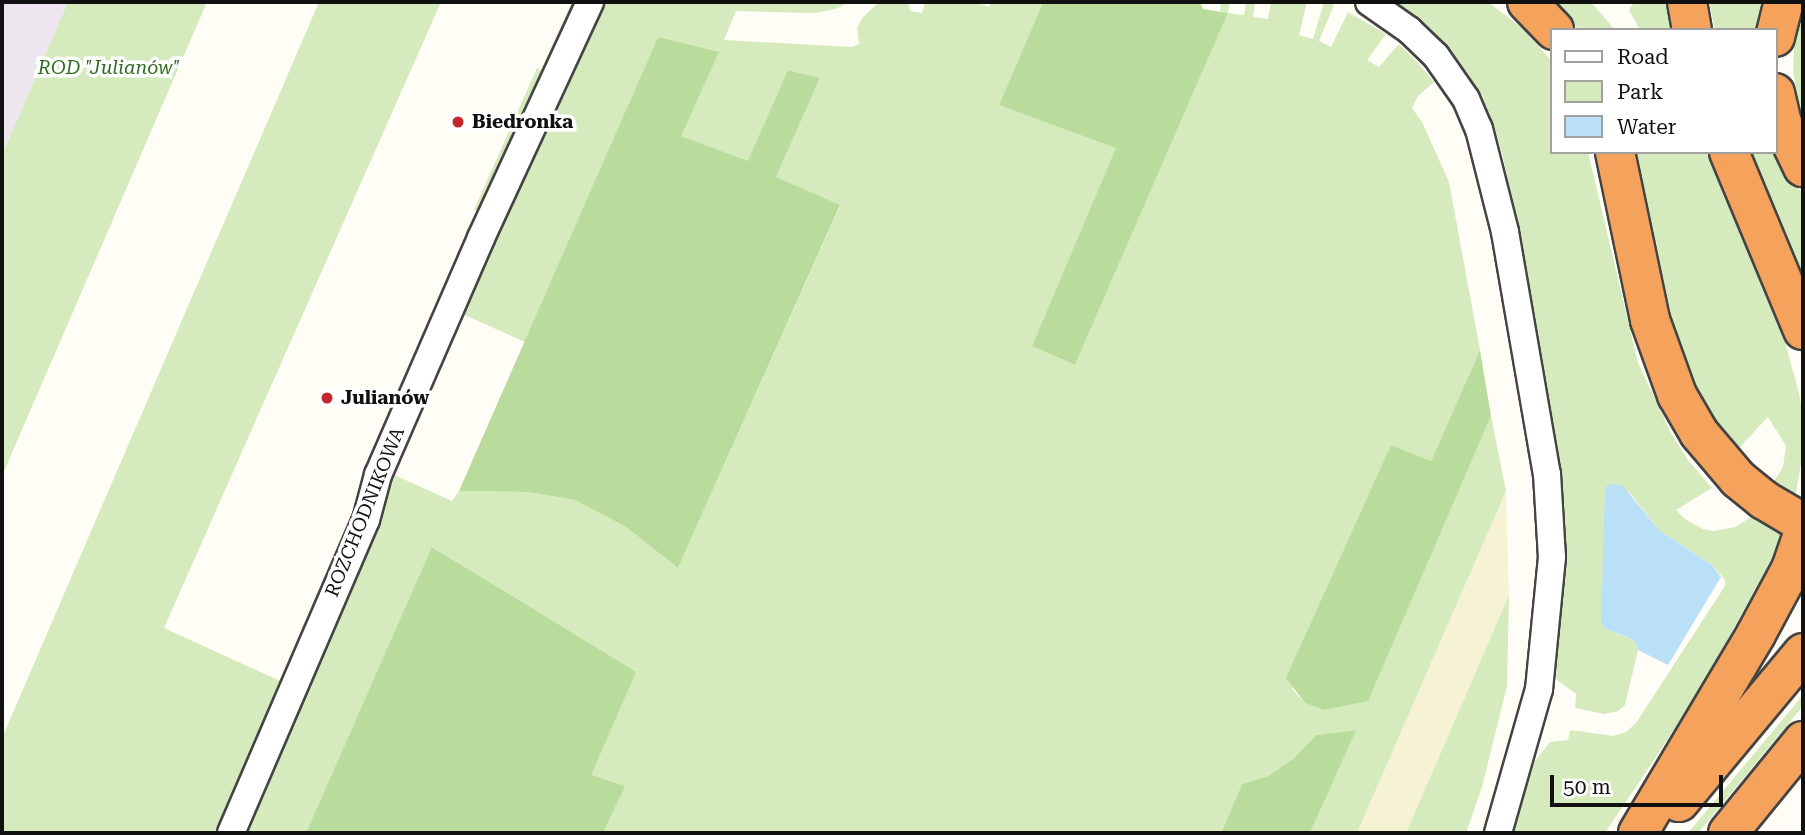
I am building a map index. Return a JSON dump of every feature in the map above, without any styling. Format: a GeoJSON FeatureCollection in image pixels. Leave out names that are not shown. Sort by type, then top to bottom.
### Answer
{"type":"FeatureCollection","features":[{"type":"Feature","properties":{"kind":"highway"},"geometry":{"type":"LineString","coordinates":[[1527,2],[1552,28]]}},
{"type":"Feature","properties":{"kind":"highway"},"geometry":{"type":"LineString","coordinates":[[1687,2],[1692,28]]}},
{"type":"Feature","properties":{"kind":"highway"},"geometry":{"type":"LineString","coordinates":[[1777,29],[1784,2]]}},
{"type":"Feature","properties":{"kind":"highway"},"geometry":{"type":"LineString","coordinates":[[1777,102],[1782,123],[1803,167]]}},
{"type":"Feature","properties":{"kind":"highway"},"geometry":{"type":"LineString","coordinates":[[1615,154],[1650,320],[1672,384],[1699,433],[1720,460],[1764,499],[1803,523]]}},
{"type":"Feature","properties":{"kind":"highway"},"geometry":{"type":"LineString","coordinates":[[1729,154],[1803,330]]}},
{"type":"Feature","properties":{"kind":"highway"},"geometry":{"type":"LineString","coordinates":[[1638,833],[1756,634],[1791,569],[1803,534]]}},
{"type":"Feature","properties":{"kind":"highway"},"geometry":{"type":"LineString","coordinates":[[1654,833],[1803,653]]}},
{"type":"Feature","properties":{"kind":"highway"},"geometry":{"type":"LineString","coordinates":[[1728,833],[1803,741]]}},
{"type":"Feature","properties":{"kind":"street","name":"ROZCHODNIKOWA"},"geometry":{"type":"LineString","coordinates":[[231,833],[366,520],[378,475],[481,238],[590,2]]}},
{"type":"Feature","properties":{"kind":"street"},"geometry":{"type":"LineString","coordinates":[[1369,2],[1409,30],[1436,56],[1466,99],[1479,129],[1505,232],[1545,464],[1552,557],[1544,659],[1534,711],[1498,833]]}},
{"type":"Feature","properties":{"kind":"shaded area"},"geometry":{"type":"Polygon","coordinates":[[[2,2],[68,2],[2,155],[2,2]]]}},
{"type":"Feature","properties":{"kind":"shaded area"},"geometry":{"type":"Polygon","coordinates":[[[1506,491],[1509,595],[1406,833],[1357,833],[1506,491]]]}},
{"type":"Feature","properties":{"kind":"green space","name":"ROD \"Julianów\""},"geometry":{"type":"Polygon","coordinates":[[[68,2],[207,2],[2,476],[2,155],[68,2]]]}},
{"type":"Feature","properties":{"kind":"green space"},"geometry":{"type":"Polygon","coordinates":[[[319,2],[441,2],[164,628],[289,685],[225,833],[2,833],[2,738],[319,2]]]}},
{"type":"Feature","properties":{"kind":"green space"},"geometry":{"type":"Polygon","coordinates":[[[572,2],[579,2],[525,125],[511,140],[480,212],[474,210],[537,68],[541,70],[572,2]]]}},
{"type":"Feature","properties":{"kind":"green space"},"geometry":{"type":"Polygon","coordinates":[[[598,2],[849,2],[836,9],[814,13],[736,11],[724,40],[852,47],[859,44],[857,28],[862,18],[879,2],[908,2],[910,11],[922,13],[925,2],[975,2],[989,7],[992,2],[1043,2],[999,105],[1117,147],[1032,346],[1075,365],[1228,13],[1244,15],[1246,2],[1255,2],[1253,17],[1268,19],[1271,2],[1307,2],[1299,35],[1313,39],[1324,2],[1334,5],[1319,41],[1331,47],[1348,12],[1386,34],[1367,60],[1379,67],[1399,44],[1418,63],[1434,82],[1418,96],[1412,108],[1422,122],[1449,182],[1480,350],[1431,461],[1391,445],[1292,689],[1305,703],[1324,710],[1368,700],[1491,416],[1506,491],[1357,833],[1310,833],[1355,730],[1316,735],[1293,759],[1268,776],[1242,784],[1221,833],[603,833],[624,786],[591,776],[485,580],[433,547],[306,833],[236,833],[390,473],[452,501],[459,491],[528,492],[575,500],[626,527],[678,568],[840,206],[776,177],[820,78],[788,70],[749,162],[681,136],[658,37],[525,342],[460,313],[598,2]]]}},
{"type":"Feature","properties":{"kind":"green space"},"geometry":{"type":"Polygon","coordinates":[[[1043,2],[1200,2],[1203,9],[1228,13],[1075,365],[1032,346],[1116,148],[999,105],[1043,2]]]}},
{"type":"Feature","properties":{"kind":"green space"},"geometry":{"type":"Polygon","coordinates":[[[1221,2],[1230,2],[1228,13],[1220,11],[1221,2]]]}},
{"type":"Feature","properties":{"kind":"green space"},"geometry":{"type":"Polygon","coordinates":[[[1394,2],[1488,2],[1522,28],[1549,58],[1549,154],[1588,154],[1638,363],[1672,435],[1688,460],[1712,488],[1676,510],[1685,519],[1703,529],[1714,531],[1735,527],[1751,517],[1783,467],[1786,446],[1768,417],[1738,449],[1711,415],[1694,381],[1672,323],[1634,154],[1708,154],[1783,335],[1799,393],[1803,418],[1802,457],[1795,499],[1784,537],[1694,700],[1605,833],[1511,833],[1535,761],[1550,742],[1568,740],[1570,730],[1613,736],[1626,732],[1636,723],[1725,586],[1725,580],[1712,565],[1659,530],[1629,492],[1613,632],[1634,640],[1638,650],[1625,705],[1618,711],[1604,714],[1575,708],[1576,694],[1557,680],[1554,667],[1548,403],[1504,161],[1495,129],[1466,71],[1426,26],[1394,2]]]}},
{"type":"Feature","properties":{"kind":"green space"},"geometry":{"type":"Polygon","coordinates":[[[1555,2],[1591,2],[1613,28],[1577,28],[1555,2]]]}},
{"type":"Feature","properties":{"kind":"green space"},"geometry":{"type":"Polygon","coordinates":[[[1634,2],[1671,2],[1676,28],[1639,28],[1629,10],[1634,2]]]}},
{"type":"Feature","properties":{"kind":"green space"},"geometry":{"type":"Polygon","coordinates":[[[1709,2],[1765,2],[1758,28],[1715,28],[1709,2]]]}},
{"type":"Feature","properties":{"kind":"green space"},"geometry":{"type":"Polygon","coordinates":[[[1803,10],[1803,121],[1793,73],[1794,46],[1803,10]]]}},
{"type":"Feature","properties":{"kind":"green space"},"geometry":{"type":"Polygon","coordinates":[[[658,37],[719,52],[681,136],[748,161],[788,70],[820,78],[776,177],[840,205],[678,568],[626,527],[575,500],[528,492],[459,491],[658,37]]]}},
{"type":"Feature","properties":{"kind":"green space"},"geometry":{"type":"Polygon","coordinates":[[[1753,154],[1776,154],[1803,195],[1803,283],[1753,154]]]}},
{"type":"Feature","properties":{"kind":"green space"},"geometry":{"type":"Polygon","coordinates":[[[1480,350],[1491,416],[1368,701],[1324,710],[1305,703],[1286,678],[1391,445],[1431,461],[1480,350]]]}},
{"type":"Feature","properties":{"kind":"green space"},"geometry":{"type":"Polygon","coordinates":[[[432,547],[636,672],[591,775],[625,786],[603,833],[306,833],[432,547]]]}},
{"type":"Feature","properties":{"kind":"green space"},"geometry":{"type":"Polygon","coordinates":[[[1509,595],[1507,686],[1482,787],[1466,833],[1406,833],[1509,595]]]}},
{"type":"Feature","properties":{"kind":"green space"},"geometry":{"type":"Polygon","coordinates":[[[1803,695],[1803,706],[1698,833],[1688,833],[1803,695]]]}},
{"type":"Feature","properties":{"kind":"green space"},"geometry":{"type":"Polygon","coordinates":[[[1356,730],[1310,833],[1221,833],[1242,784],[1268,776],[1293,759],[1316,735],[1356,730]]]}},
{"type":"Feature","properties":{"kind":"water"},"geometry":{"type":"Polygon","coordinates":[[[1610,484],[1622,485],[1659,530],[1712,565],[1721,577],[1668,665],[1638,650],[1634,640],[1604,628],[1601,623],[1605,488],[1610,484]]]}},
{"type":"Feature","properties":{"kind":"place","name":"Biedronka"},"geometry":{"type":"Point","coordinates":[458,122]}},
{"type":"Feature","properties":{"kind":"place","name":"Julianów"},"geometry":{"type":"Point","coordinates":[327,398]}}]}
